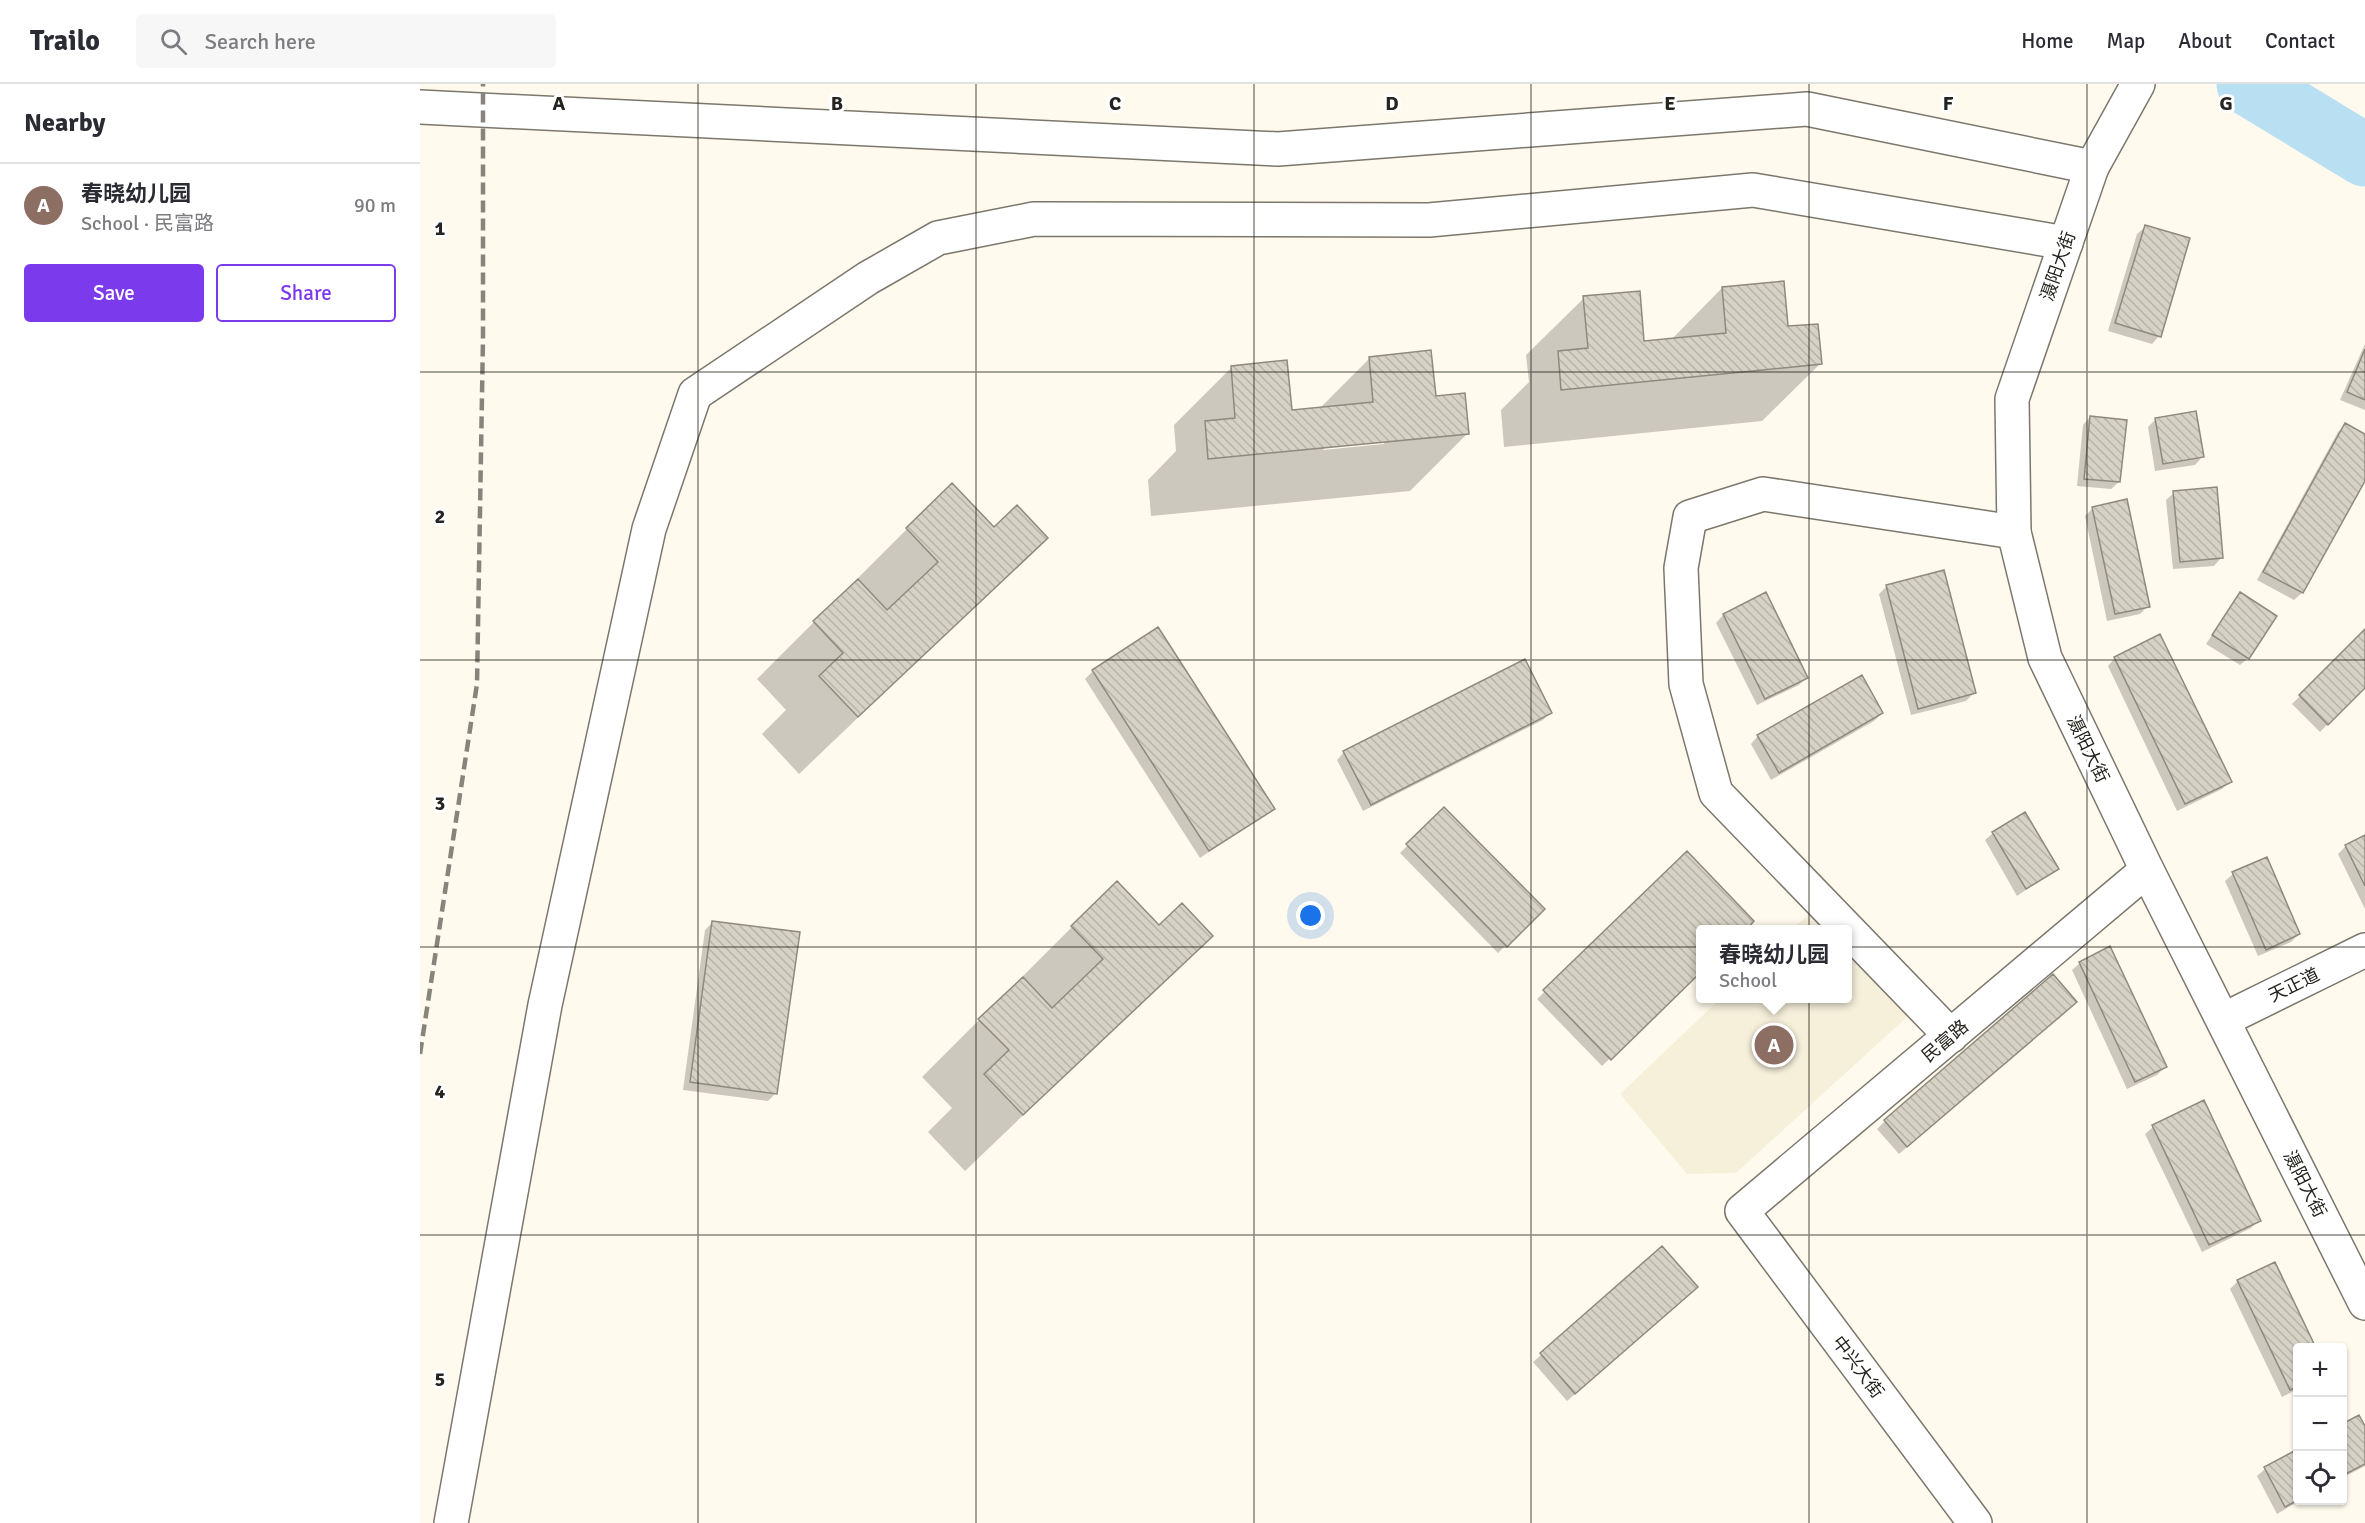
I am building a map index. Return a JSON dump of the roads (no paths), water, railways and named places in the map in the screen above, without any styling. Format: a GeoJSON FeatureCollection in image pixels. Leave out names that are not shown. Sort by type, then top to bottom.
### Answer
{"type":"FeatureCollection","features":[{"type":"Feature","properties":{"kind":"street","name":"滠阳大街"},"geometry":{"type":"LineString","coordinates":[[2138,84],[2095,163],[2012,399],[2014,532],[2045,658],[2147,870],[2365,1302]]}},
{"type":"Feature","properties":{"kind":"street"},"geometry":{"type":"LineString","coordinates":[[420,107],[1278,148],[1807,109],[2095,163]]}},
{"type":"Feature","properties":{"kind":"street"},"geometry":{"type":"LineString","coordinates":[[451,1523],[545,1005],[649,529],[695,394],[868,278],[938,238],[1034,219],[1429,220],[1753,190],[2066,243]]}},
{"type":"Feature","properties":{"kind":"street"},"geometry":{"type":"LineString","coordinates":[[1844,925],[1716,793],[1686,684],[1681,568],[1690,518],[1764,494],[2014,532]]}},
{"type":"Feature","properties":{"kind":"street","name":"民富路"},"geometry":{"type":"LineString","coordinates":[[1742,1211],[2147,870]]}},
{"type":"Feature","properties":{"kind":"street"},"geometry":{"type":"LineString","coordinates":[[1852,934],[1951,1036]]}},
{"type":"Feature","properties":{"kind":"street","name":"天正道"},"geometry":{"type":"LineString","coordinates":[[2223,1020],[2365,950]]}},
{"type":"Feature","properties":{"kind":"street","name":"中兴大街"},"geometry":{"type":"LineString","coordinates":[[1742,1211],[1975,1523]]}},
{"type":"Feature","properties":{"kind":"waterway"},"geometry":{"type":"LineString","coordinates":[[2248,84],[2365,155]]}},
{"type":"Feature","properties":{"kind":"railway"},"geometry":{"type":"LineString","coordinates":[[420,1054],[477,684],[483,338],[483,84]]}},
{"type":"Feature","properties":{"kind":"place","name":"春晓幼儿园"},"geometry":{"type":"Point","coordinates":[1774,1045]}}]}
